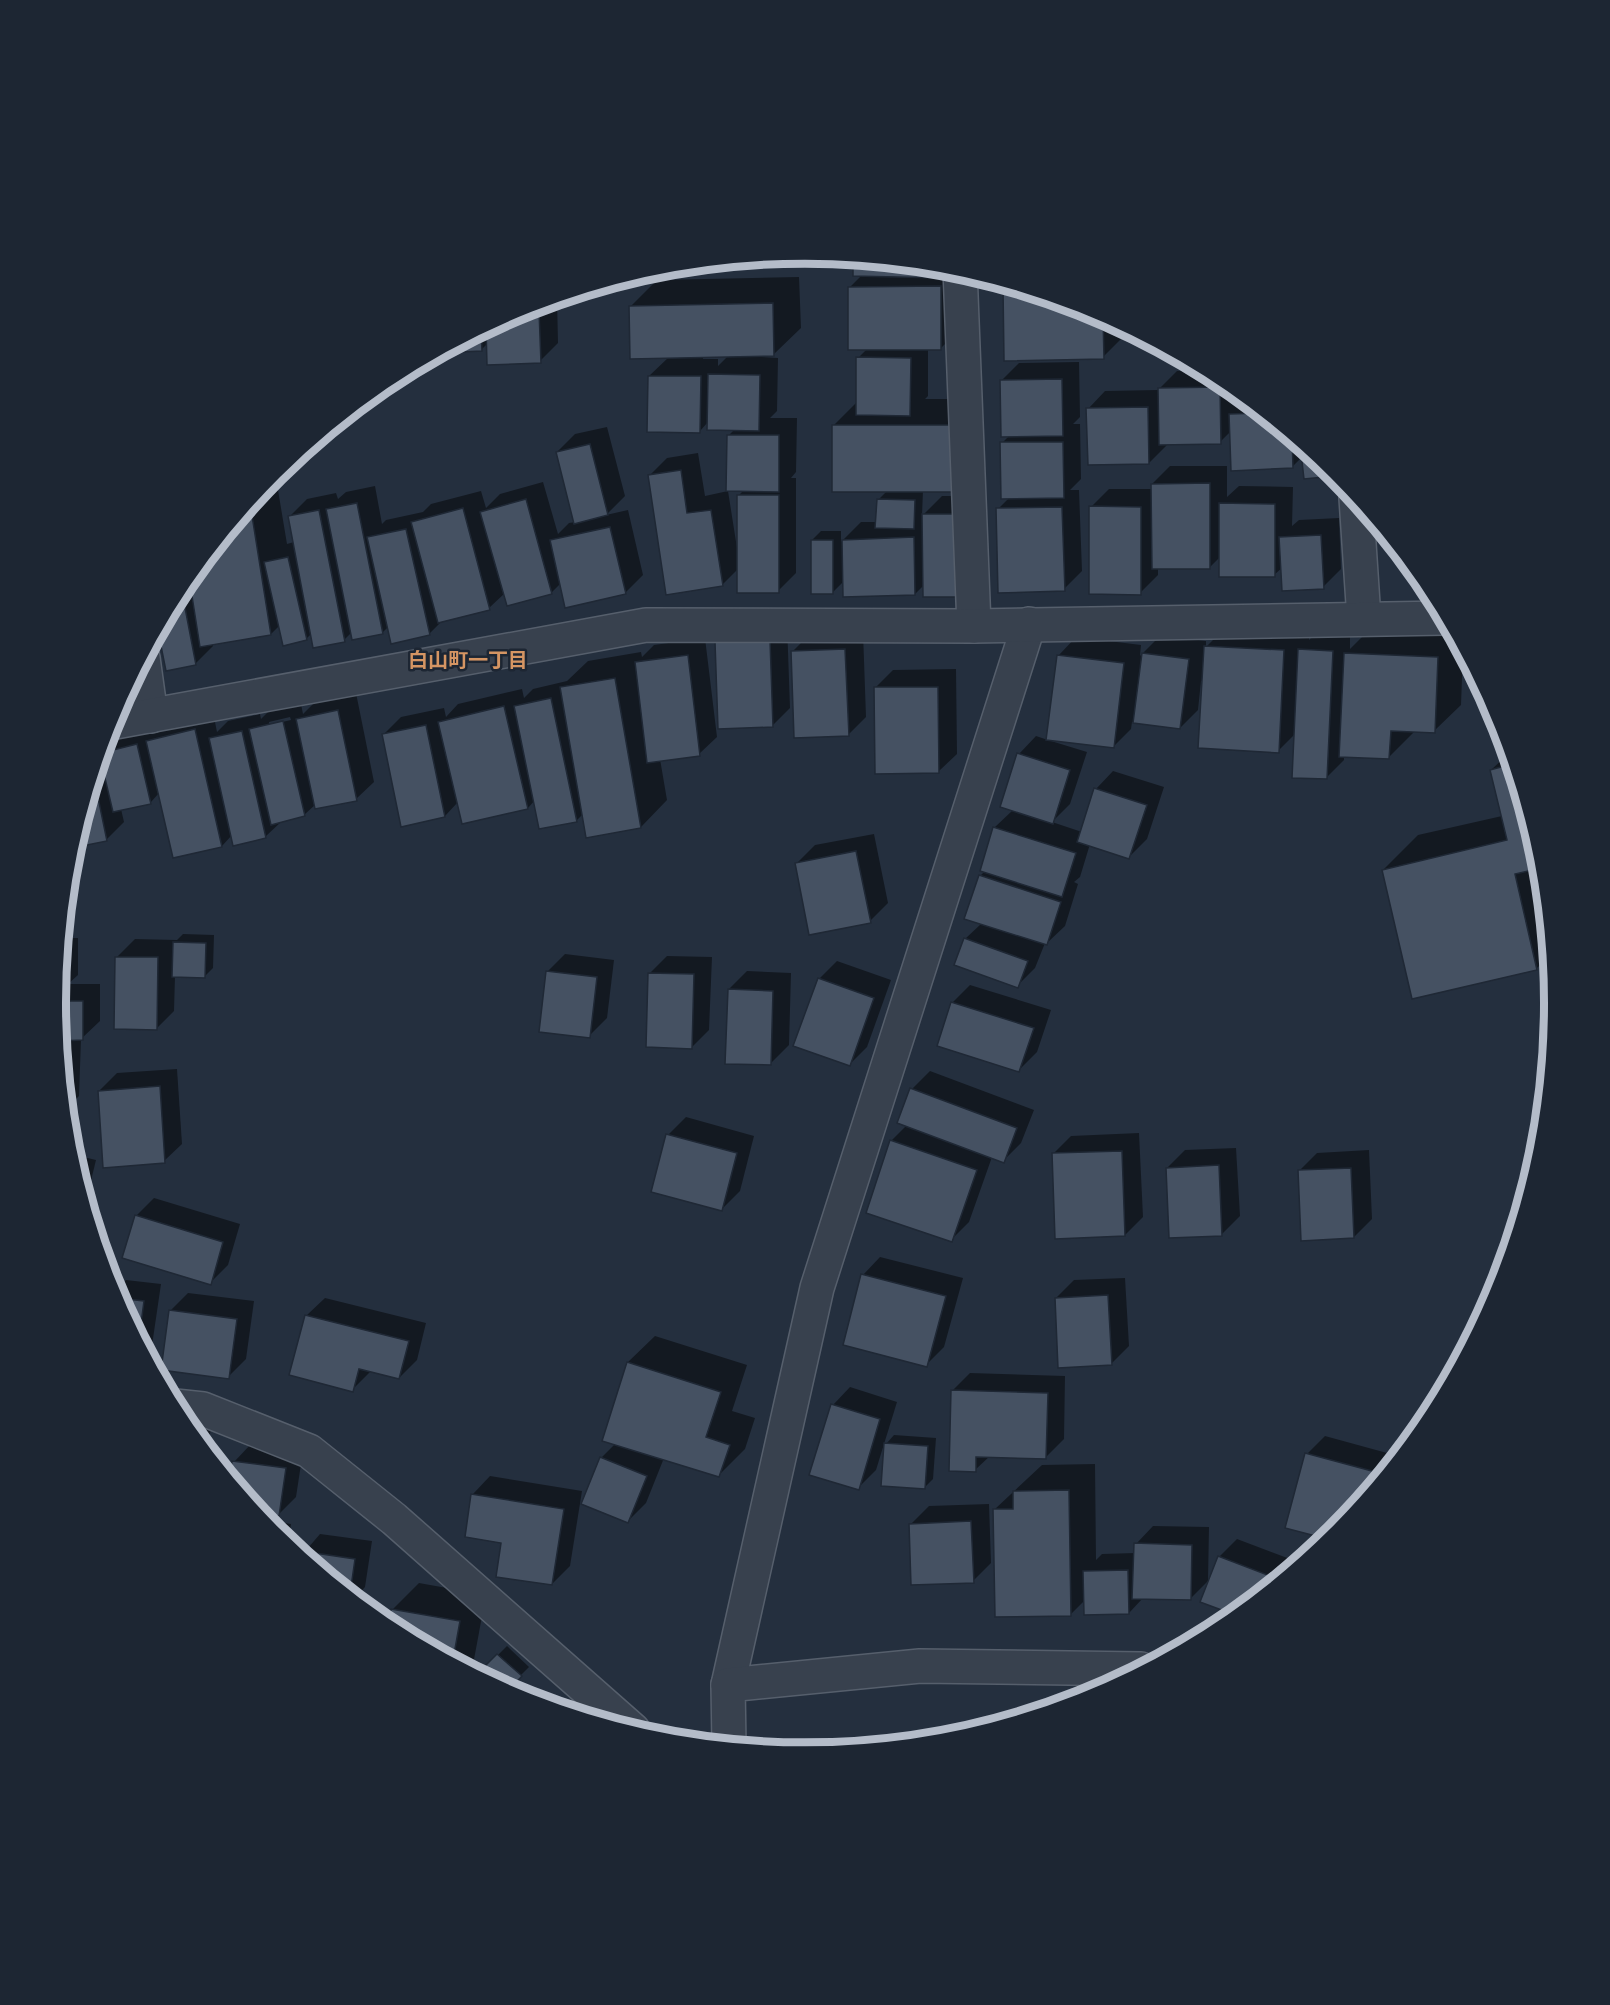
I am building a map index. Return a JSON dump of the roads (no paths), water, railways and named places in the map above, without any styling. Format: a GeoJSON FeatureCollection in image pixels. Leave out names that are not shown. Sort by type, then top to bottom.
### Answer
{"type":"FeatureCollection","features":[{"type":"Feature","properties":{"kind":"street"},"geometry":{"type":"LineString","coordinates":[[960,281],[974,626]]}},
{"type":"Feature","properties":{"kind":"street"},"geometry":{"type":"LineString","coordinates":[[1357,511],[1364,619]]}},
{"type":"Feature","properties":{"kind":"street"},"geometry":{"type":"LineString","coordinates":[[122,721],[646,625],[974,626],[1436,618]]}},
{"type":"Feature","properties":{"kind":"street"},"geometry":{"type":"LineString","coordinates":[[729,1737],[728,1685],[816,1288],[1029,624]]}},
{"type":"Feature","properties":{"kind":"street"},"geometry":{"type":"LineString","coordinates":[[145,671],[151,716]]}},
{"type":"Feature","properties":{"kind":"street"},"geometry":{"type":"LineString","coordinates":[[187,1407],[203,1408],[309,1451],[394,1519],[618,1717]]}},
{"type":"Feature","properties":{"kind":"street"},"geometry":{"type":"LineString","coordinates":[[728,1685],[920,1666],[1124,1669]]}},
{"type":"Feature","properties":{"kind":"district","name":"白山町一丁目"},"geometry":{"type":"Point","coordinates":[468,659]}}]}
